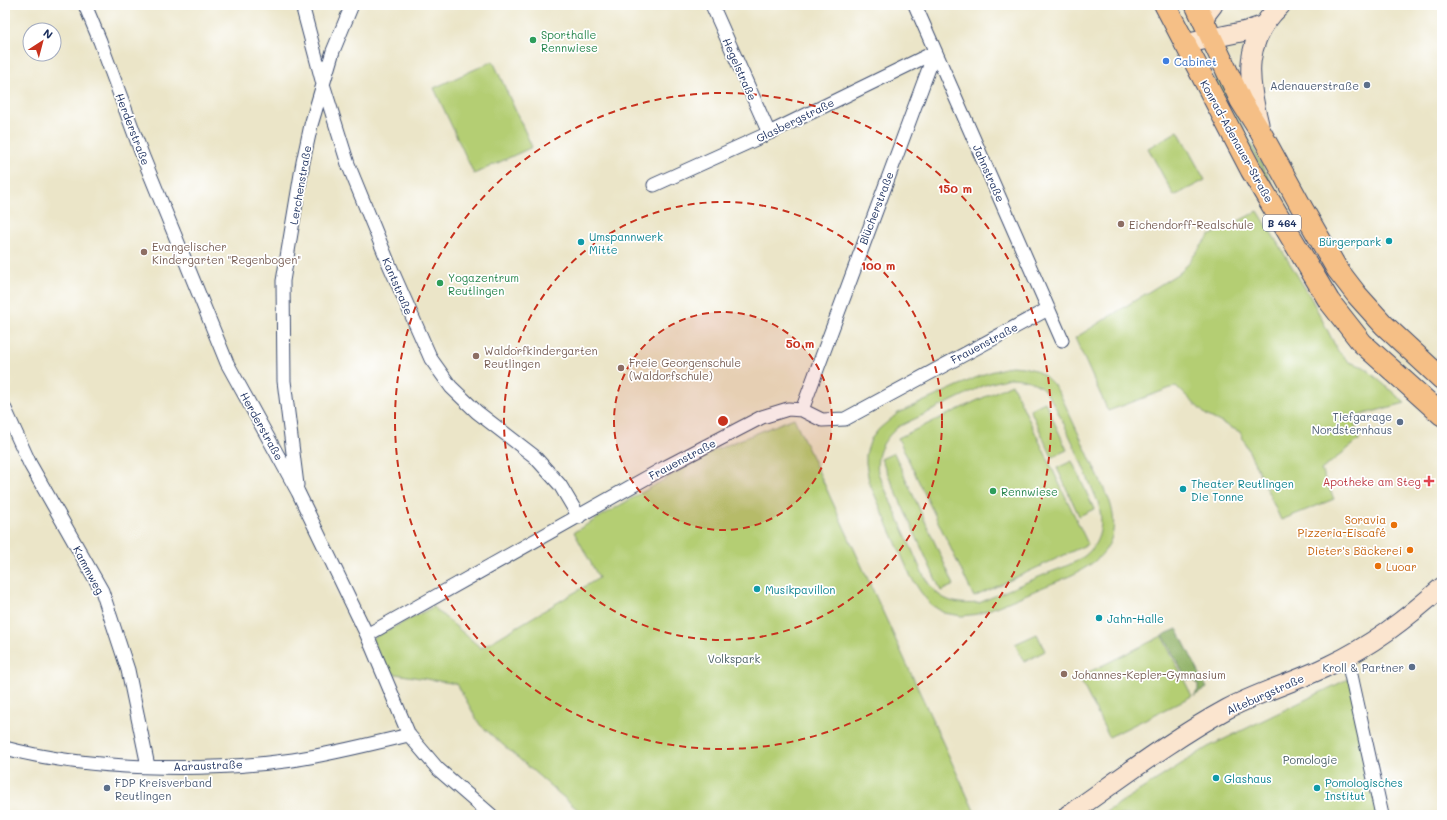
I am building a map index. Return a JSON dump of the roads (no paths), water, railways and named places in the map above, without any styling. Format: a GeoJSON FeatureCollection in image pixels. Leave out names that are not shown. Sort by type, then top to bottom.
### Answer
{"type":"FeatureCollection","features":[{"type":"Feature","properties":{"kind":"main road","name":"Konrad-Adenauer-Straße"},"geometry":{"type":"LineString","coordinates":[[1165,5],[1251,170],[1329,301],[1362,343],[1442,415]]}},
{"type":"Feature","properties":{"kind":"main road","name":"Konrad-Adenauer-Straße"},"geometry":{"type":"LineString","coordinates":[[1204,9],[1212,38],[1241,101],[1261,133],[1302,208],[1338,269],[1357,295],[1384,325],[1442,379]]}},
{"type":"Feature","properties":{"kind":"main road"},"geometry":{"type":"LineString","coordinates":[[1184,44],[1204,9]]}},
{"type":"Feature","properties":{"kind":"main road","name":"Konrad-Adenauer-Straße"},"geometry":{"type":"LineString","coordinates":[[1261,133],[1251,94],[1249,75],[1254,49],[1270,12]]}},
{"type":"Feature","properties":{"kind":"main road"},"geometry":{"type":"LineString","coordinates":[[1184,44],[1246,31],[1270,12]]}},
{"type":"Feature","properties":{"kind":"main road","name":"Alteburgstraße"},"geometry":{"type":"LineString","coordinates":[[1068,815],[1226,710],[1347,657],[1373,642],[1398,625],[1442,587]]}},
{"type":"Feature","properties":{"kind":"street","name":"Herderstraße"},"geometry":{"type":"LineString","coordinates":[[85,5],[143,157],[228,363],[298,492],[367,635],[409,735],[438,769],[491,815]]}},
{"type":"Feature","properties":{"kind":"street","name":"Kantstraße"},"geometry":{"type":"LineString","coordinates":[[302,5],[334,123],[366,210],[431,359],[451,387],[477,412],[534,456],[560,485],[579,517]]}},
{"type":"Feature","properties":{"kind":"street","name":"Lerchenstraße"},"geometry":{"type":"LineString","coordinates":[[298,492],[284,381],[283,281],[303,162],[323,84],[352,5]]}},
{"type":"Feature","properties":{"kind":"street","name":"Hegelstraße"},"geometry":{"type":"LineString","coordinates":[[712,5],[769,133]]}},
{"type":"Feature","properties":{"kind":"street","name":"Jahnstraße"},"geometry":{"type":"LineString","coordinates":[[915,5],[1062,340]]}},
{"type":"Feature","properties":{"kind":"street","name":"Glasbergstraße"},"geometry":{"type":"LineString","coordinates":[[654,185],[769,133],[935,52]]}},
{"type":"Feature","properties":{"kind":"street","name":"Blücherstraße"},"geometry":{"type":"LineString","coordinates":[[802,410],[935,52]]}},
{"type":"Feature","properties":{"kind":"street","name":"Frauenstraße"},"geometry":{"type":"LineString","coordinates":[[367,635],[664,468],[762,417],[788,409],[802,410],[822,420],[845,419],[1048,309]]}},
{"type":"Feature","properties":{"kind":"street","name":"Kammweg"},"geometry":{"type":"LineString","coordinates":[[5,409],[30,464],[102,591],[128,670],[148,766]]}},
{"type":"Feature","properties":{"kind":"street"},"geometry":{"type":"LineString","coordinates":[[1347,657],[1382,815]]}},
{"type":"Feature","properties":{"kind":"street","name":"Aaraustraße"},"geometry":{"type":"LineString","coordinates":[[5,748],[39,757],[148,766],[218,766],[285,761],[409,735]]}},
{"type":"Feature","properties":{"kind":"place","name":"Sporthalle Rennwiese"},"geometry":{"type":"Point","coordinates":[533,40]}},
{"type":"Feature","properties":{"kind":"place","name":"Cabinet"},"geometry":{"type":"Point","coordinates":[1166,61]}},
{"type":"Feature","properties":{"kind":"place","name":"Adenauerstraße"},"geometry":{"type":"Point","coordinates":[1367,85]}},
{"type":"Feature","properties":{"kind":"place","name":"Eichendorff-Realschule"},"geometry":{"type":"Point","coordinates":[1121,224]}},
{"type":"Feature","properties":{"kind":"place","name":"Bürgerpark"},"geometry":{"type":"Point","coordinates":[1389,241]}},
{"type":"Feature","properties":{"kind":"place","name":"Umspannwerk Mitte"},"geometry":{"type":"Point","coordinates":[581,242]}},
{"type":"Feature","properties":{"kind":"place","name":"Evangelischer Kindergarten \"Regenbogen\""},"geometry":{"type":"Point","coordinates":[144,252]}},
{"type":"Feature","properties":{"kind":"place","name":"Yogazentrum Reutlingen"},"geometry":{"type":"Point","coordinates":[440,283]}},
{"type":"Feature","properties":{"kind":"place","name":"Waldorfkindergarten Reutlingen"},"geometry":{"type":"Point","coordinates":[476,356]}},
{"type":"Feature","properties":{"kind":"place","name":"Freie Georgenschule (Waldorfschule)"},"geometry":{"type":"Point","coordinates":[621,368]}},
{"type":"Feature","properties":{"kind":"place","name":"Tiefgarage Nordsternhaus"},"geometry":{"type":"Point","coordinates":[1400,422]}},
{"type":"Feature","properties":{"kind":"place","name":"Apotheke am Steg"},"geometry":{"type":"Point","coordinates":[1429,481]}},
{"type":"Feature","properties":{"kind":"place","name":"Theater Reutlingen Die Tonne"},"geometry":{"type":"Point","coordinates":[1183,489]}},
{"type":"Feature","properties":{"kind":"place","name":"Rennwiese"},"geometry":{"type":"Point","coordinates":[993,491]}},
{"type":"Feature","properties":{"kind":"place","name":"Soravia Pizzeria-Eiscafé"},"geometry":{"type":"Point","coordinates":[1394,525]}},
{"type":"Feature","properties":{"kind":"place","name":"Dieter's Bäckerei"},"geometry":{"type":"Point","coordinates":[1410,550]}},
{"type":"Feature","properties":{"kind":"place","name":"Luoar"},"geometry":{"type":"Point","coordinates":[1378,566]}},
{"type":"Feature","properties":{"kind":"place","name":"Musikpavillon"},"geometry":{"type":"Point","coordinates":[757,589]}},
{"type":"Feature","properties":{"kind":"place","name":"Jahn-Halle"},"geometry":{"type":"Point","coordinates":[1099,618]}},
{"type":"Feature","properties":{"kind":"place","name":"Kroll & Partner"},"geometry":{"type":"Point","coordinates":[1412,667]}},
{"type":"Feature","properties":{"kind":"place","name":"Johannes-Kepler-Gymnasium"},"geometry":{"type":"Point","coordinates":[1064,674]}},
{"type":"Feature","properties":{"kind":"place","name":"Glashaus"},"geometry":{"type":"Point","coordinates":[1216,778]}},
{"type":"Feature","properties":{"kind":"place","name":"FDP Kreisverband Reutlingen"},"geometry":{"type":"Point","coordinates":[107,788]}},
{"type":"Feature","properties":{"kind":"place","name":"Pomologisches Institut"},"geometry":{"type":"Point","coordinates":[1317,788]}},
{"type":"Feature","properties":{"kind":"park label","name":"Volkspark"},"geometry":{"type":"Point","coordinates":[734,658]}},
{"type":"Feature","properties":{"kind":"park label","name":"Pomologie"},"geometry":{"type":"Point","coordinates":[1310,759]}}]}
